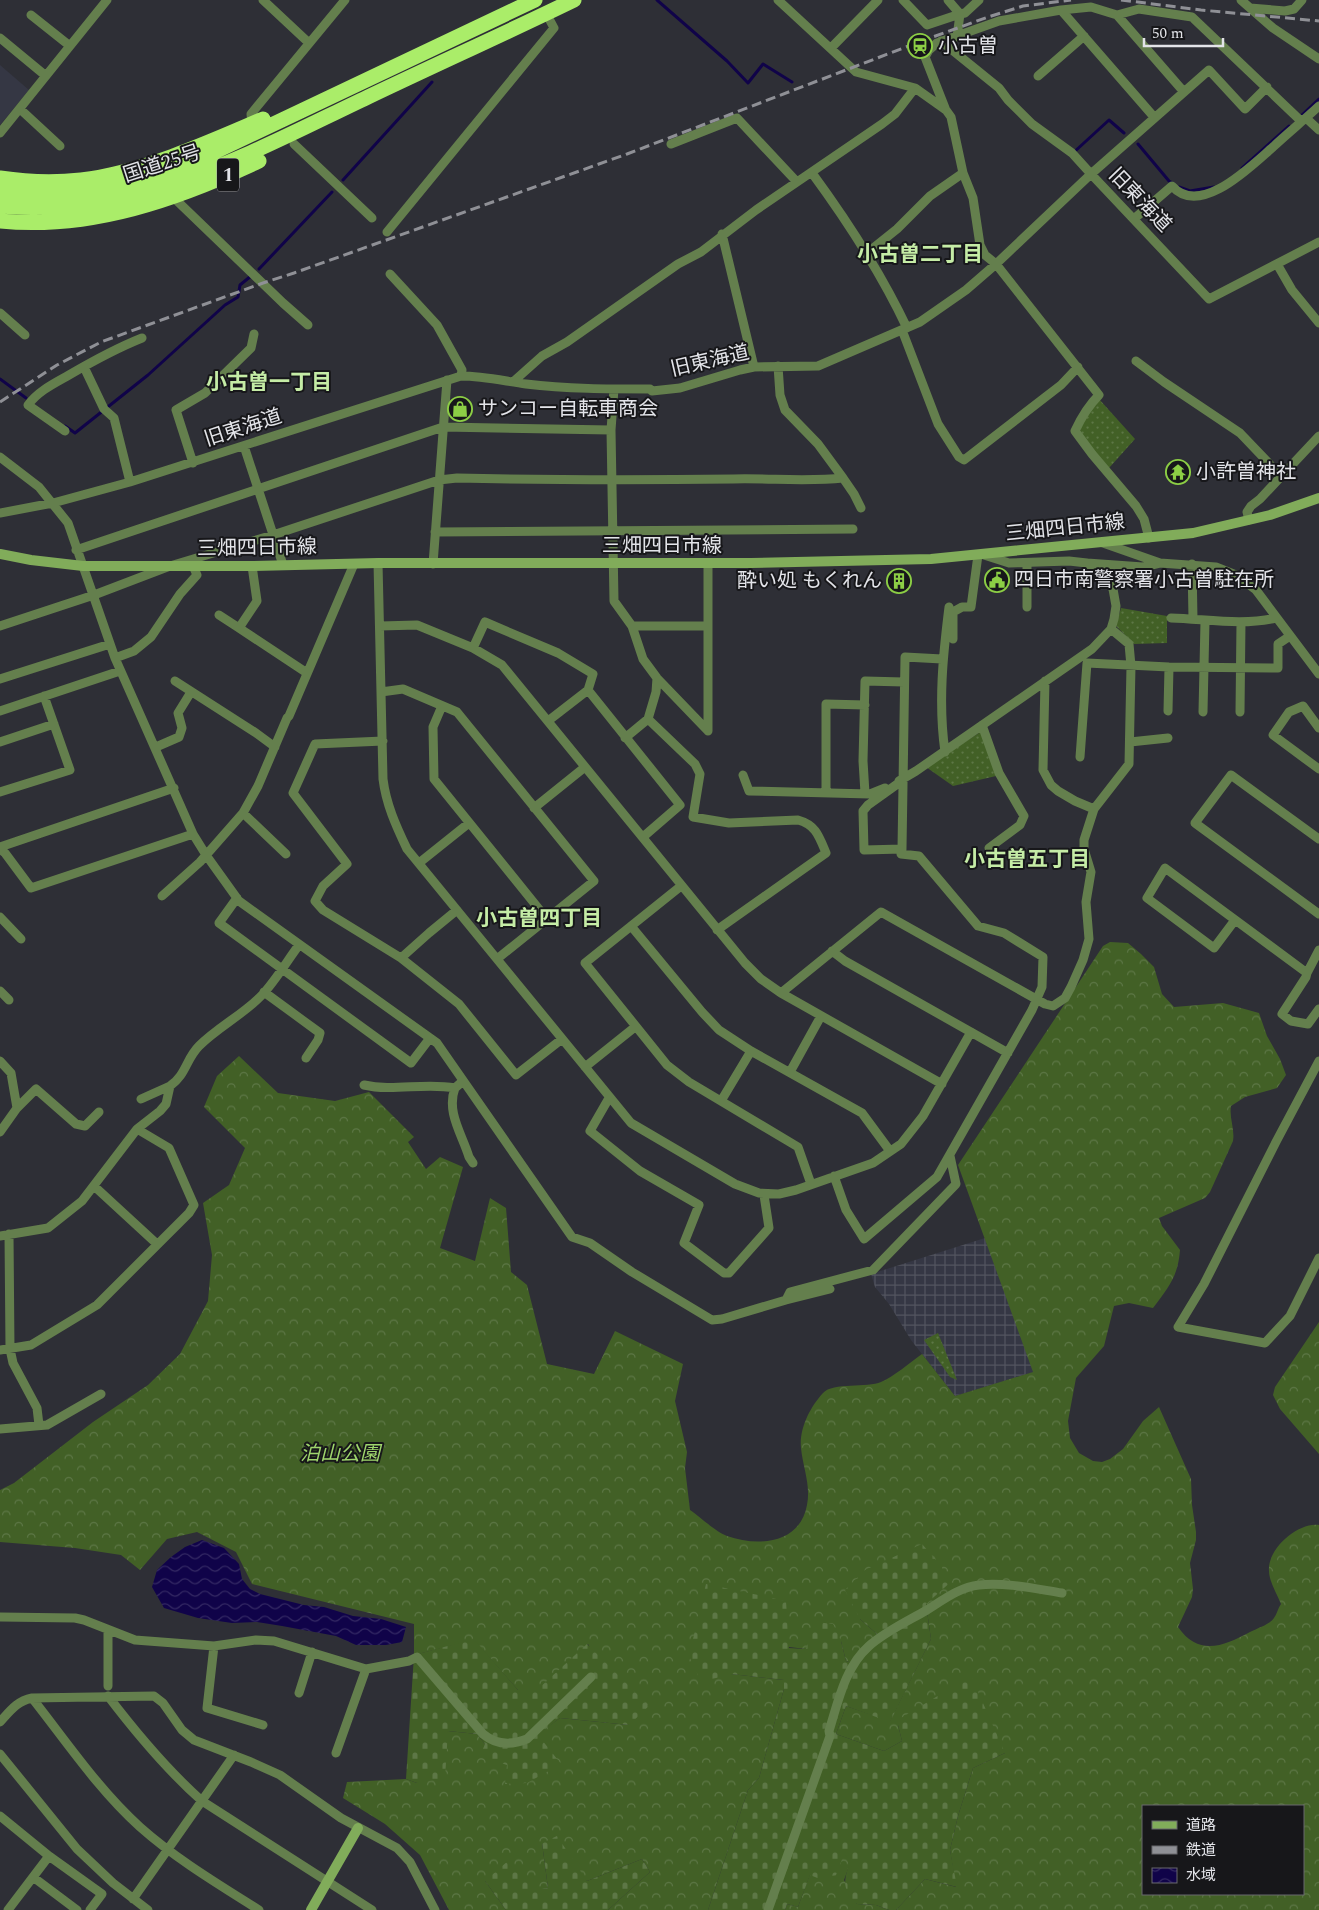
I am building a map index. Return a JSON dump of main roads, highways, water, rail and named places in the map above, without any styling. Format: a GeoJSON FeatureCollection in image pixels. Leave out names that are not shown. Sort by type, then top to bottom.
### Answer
{"type":"FeatureCollection","features":[{"type":"Feature","properties":{"kind":"highway","name":"1"},"geometry":{"type":"LineString","coordinates":[[0,178],[44,182],[83,179],[151,162],[252,124],[362,76],[373,78],[535,0]]}},
{"type":"Feature","properties":{"kind":"highway","name":"1"},"geometry":{"type":"LineString","coordinates":[[0,220],[25,223],[77,220],[109,215],[173,197],[212,182],[294,144],[428,74],[434,65],[574,0]]}},
{"type":"Feature","properties":{"kind":"highway","name":"国道25号"},"geometry":{"type":"LineString","coordinates":[[0,206],[54,208],[90,204],[128,198],[170,186],[240,158],[434,65]]}},
{"type":"Feature","properties":{"kind":"highway","name":"国道25号"},"geometry":{"type":"LineString","coordinates":[[0,192],[67,193],[146,177],[208,155],[373,78]]}},
{"type":"Feature","properties":{"kind":"main road","name":"三畑四日市線"},"geometry":{"type":"LineString","coordinates":[[0,554],[31,560],[83,566],[252,566],[378,563],[708,563],[931,559],[1192,533],[1293,508],[1319,498]]}},
{"type":"Feature","properties":{"kind":"main road"},"geometry":{"type":"LineString","coordinates":[[310,1910],[358,1828]]}},
{"type":"Feature","properties":{"kind":"water"},"geometry":{"type":"Polygon","coordinates":[[[202,1540],[224,1548],[239,1564],[242,1579],[250,1589],[260,1594],[304,1605],[324,1607],[353,1616],[381,1619],[406,1627],[402,1642],[386,1645],[356,1645],[336,1636],[257,1622],[232,1623],[198,1618],[164,1608],[152,1587],[157,1570],[185,1547],[202,1540]]]}},
{"type":"Feature","properties":{"kind":"waterway"},"geometry":{"type":"LineString","coordinates":[[657,0],[727,61],[748,83],[763,64],[792,82]]}},
{"type":"Feature","properties":{"kind":"waterway"},"geometry":{"type":"LineString","coordinates":[[343,180],[432,82]]}},
{"type":"Feature","properties":{"kind":"waterway"},"geometry":{"type":"LineString","coordinates":[[1302,115],[1319,99]]}},
{"type":"Feature","properties":{"kind":"waterway"},"geometry":{"type":"LineString","coordinates":[[1073,153],[1109,120],[1124,133]]}},
{"type":"Feature","properties":{"kind":"waterway"},"geometry":{"type":"LineString","coordinates":[[1242,168],[1289,126]]}},
{"type":"Feature","properties":{"kind":"waterway"},"geometry":{"type":"LineString","coordinates":[[1138,144],[1169,181],[1174,184]]}},
{"type":"Feature","properties":{"kind":"waterway"},"geometry":{"type":"LineString","coordinates":[[1179,187],[1190,191],[1214,187]]}},
{"type":"Feature","properties":{"kind":"waterway"},"geometry":{"type":"LineString","coordinates":[[259,269],[332,192]]}},
{"type":"Feature","properties":{"kind":"waterway"},"geometry":{"type":"LineString","coordinates":[[65,426],[75,433],[148,375],[225,305],[238,297],[240,285],[251,276]]}},
{"type":"Feature","properties":{"kind":"waterway"},"geometry":{"type":"LineString","coordinates":[[0,379],[26,398]]}},
{"type":"Feature","properties":{"kind":"railway"},"geometry":{"type":"LineString","coordinates":[[0,402],[57,365],[101,342],[627,154],[988,17],[1023,6],[1071,0]]}},
{"type":"Feature","properties":{"kind":"railway"},"geometry":{"type":"LineString","coordinates":[[1121,0],[1201,10],[1319,21]]}},
{"type":"Feature","properties":{"kind":"place","name":"小古曽"},"geometry":{"type":"Point","coordinates":[920,46]}},
{"type":"Feature","properties":{"kind":"place","name":"サンコー自転車商会"},"geometry":{"type":"Point","coordinates":[460,409]}},
{"type":"Feature","properties":{"kind":"place","name":"小許曽神社"},"geometry":{"type":"Point","coordinates":[1178,472]}},
{"type":"Feature","properties":{"kind":"place","name":"四日市南警察署小古曽駐在所"},"geometry":{"type":"Point","coordinates":[997,580]}},
{"type":"Feature","properties":{"kind":"place","name":"酔い処 もくれん"},"geometry":{"type":"Point","coordinates":[899,581]}},
{"type":"Feature","properties":{"kind":"district","name":"小古曽二丁目"},"geometry":{"type":"Point","coordinates":[920,255]}},
{"type":"Feature","properties":{"kind":"district","name":"小古曽一丁目"},"geometry":{"type":"Point","coordinates":[269,383]}},
{"type":"Feature","properties":{"kind":"district","name":"小古曽五丁目"},"geometry":{"type":"Point","coordinates":[1027,860]}},
{"type":"Feature","properties":{"kind":"district","name":"小古曽四丁目"},"geometry":{"type":"Point","coordinates":[539,919]}},
{"type":"Feature","properties":{"kind":"park label","name":"泊山公園"},"geometry":{"type":"Point","coordinates":[340,1454]}}]}
